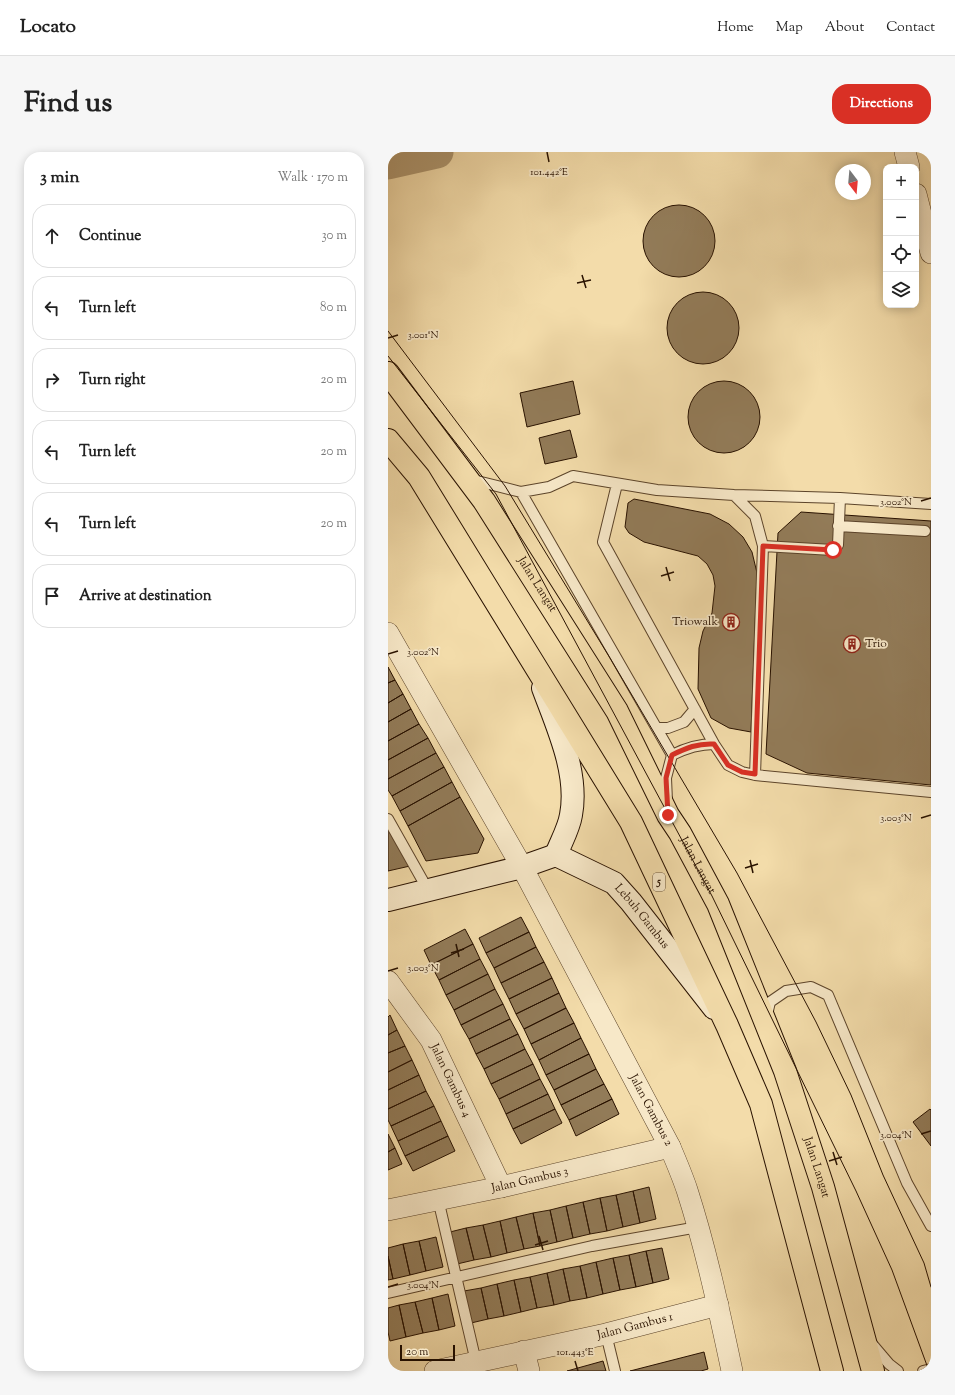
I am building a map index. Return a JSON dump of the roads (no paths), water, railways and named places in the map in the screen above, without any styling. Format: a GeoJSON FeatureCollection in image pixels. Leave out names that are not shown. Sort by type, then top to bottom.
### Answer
{"type":"FeatureCollection","features":[{"type":"Feature","properties":{"kind":"highway","name":"Jalan Langat"},"geometry":{"type":"LineString","coordinates":[[388,373],[484,501],[616,711],[668,815],[680,833],[718,904],[785,1071],[823,1187],[873,1371]]}},
{"type":"Feature","properties":{"kind":"highway","name":"5"},"geometry":{"type":"LineString","coordinates":[[388,440],[420,477],[631,822],[727,1025],[761,1104],[832,1371]]}},
{"type":"Feature","properties":{"kind":"street"},"geometry":{"type":"LineString","coordinates":[[905,152],[908,164]]}},
{"type":"Feature","properties":{"kind":"street"},"geometry":{"type":"LineString","coordinates":[[918,200],[931,253]]}},
{"type":"Feature","properties":{"kind":"street","name":"Jalan Gambus 2"},"geometry":{"type":"LineString","coordinates":[[388,633],[522,867],[670,1147],[687,1189],[698,1227],[718,1305],[732,1371]]}},
{"type":"Feature","properties":{"kind":"street"},"geometry":{"type":"LineString","coordinates":[[388,900],[522,867],[556,855],[571,816],[572,782],[566,753],[536,668]]}},
{"type":"Feature","properties":{"kind":"street","name":"Lebuh Gambus"},"geometry":{"type":"LineString","coordinates":[[556,855],[614,883],[631,902],[727,1025]]}},
{"type":"Feature","properties":{"kind":"street","name":"Jalan Gambus 4"},"geometry":{"type":"LineString","coordinates":[[388,981],[431,1040],[501,1187]]}},
{"type":"Feature","properties":{"kind":"street","name":"Jalan Gambus 3"},"geometry":{"type":"LineString","coordinates":[[388,1210],[501,1187],[670,1147]]}},
{"type":"Feature","properties":{"kind":"street","name":"Jalan Gambus 1"},"geometry":{"type":"LineString","coordinates":[[435,1371],[606,1334],[718,1305]]}},
{"type":"Feature","properties":{"kind":"street"},"geometry":{"type":"LineString","coordinates":[[524,1351],[529,1371]]}},
{"type":"Feature","properties":{"kind":"lane"},"geometry":{"type":"LineString","coordinates":[[467,479],[521,492],[549,487],[574,476],[657,490],[734,495],[840,498],[931,504]]}},
{"type":"Feature","properties":{"kind":"lane"},"geometry":{"type":"LineString","coordinates":[[617,484],[603,542],[714,744],[728,765],[742,772],[755,774],[931,792]]}},
{"type":"Feature","properties":{"kind":"lane"},"geometry":{"type":"LineString","coordinates":[[521,492],[672,755],[666,778],[668,815]]}},
{"type":"Feature","properties":{"kind":"lane"},"geometry":{"type":"LineString","coordinates":[[734,495],[755,516],[763,546],[755,774]]}},
{"type":"Feature","properties":{"kind":"lane"},"geometry":{"type":"LineString","coordinates":[[763,546],[833,550],[838,545],[840,498]]}},
{"type":"Feature","properties":{"kind":"lane"},"geometry":{"type":"LineString","coordinates":[[838,526],[925,531]]}},
{"type":"Feature","properties":{"kind":"lane"},"geometry":{"type":"LineString","coordinates":[[657,728],[668,728],[684,722],[695,709]]}},
{"type":"Feature","properties":{"kind":"lane"},"geometry":{"type":"LineString","coordinates":[[672,755],[690,746],[714,744]]}},
{"type":"Feature","properties":{"kind":"lane"},"geometry":{"type":"LineString","coordinates":[[388,819],[428,890]]}},
{"type":"Feature","properties":{"kind":"lane"},"geometry":{"type":"LineString","coordinates":[[765,1022],[770,1002],[786,991],[811,987],[828,995],[907,1183],[931,1226]]}},
{"type":"Feature","properties":{"kind":"lane"},"geometry":{"type":"LineString","coordinates":[[438,1199],[476,1362]]}},
{"type":"Feature","properties":{"kind":"lane"},"geometry":{"type":"LineString","coordinates":[[388,1293],[592,1246],[698,1227]]}},
{"type":"Feature","properties":{"kind":"lane"},"geometry":{"type":"LineString","coordinates":[[606,1334],[615,1371]]}},
{"type":"Feature","properties":{"kind":"lane"},"geometry":{"type":"LineString","coordinates":[[864,1335],[889,1364],[898,1371]]}},
{"type":"Feature","properties":{"kind":"lane"},"geometry":{"type":"LineString","coordinates":[[923,1371],[931,1368]]}},
{"type":"Feature","properties":{"kind":"waterway"},"geometry":{"type":"LineString","coordinates":[[388,163],[437,152]]}},
{"type":"Feature","properties":{"kind":"tram line"},"geometry":{"type":"LineString","coordinates":[[388,331],[505,486],[610,658],[737,873],[816,1022],[851,1095],[883,1175],[924,1263],[931,1287]]}},
{"type":"Feature","properties":{"kind":"tram line"},"geometry":{"type":"LineString","coordinates":[[388,356],[496,494],[712,896],[856,1191],[892,1270],[929,1371]]}},
{"type":"Feature","properties":{"kind":"place","name":"Triowalk"},"geometry":{"type":"Point","coordinates":[731,622]}},
{"type":"Feature","properties":{"kind":"place","name":"Trio"},"geometry":{"type":"Point","coordinates":[852,644]}}]}
